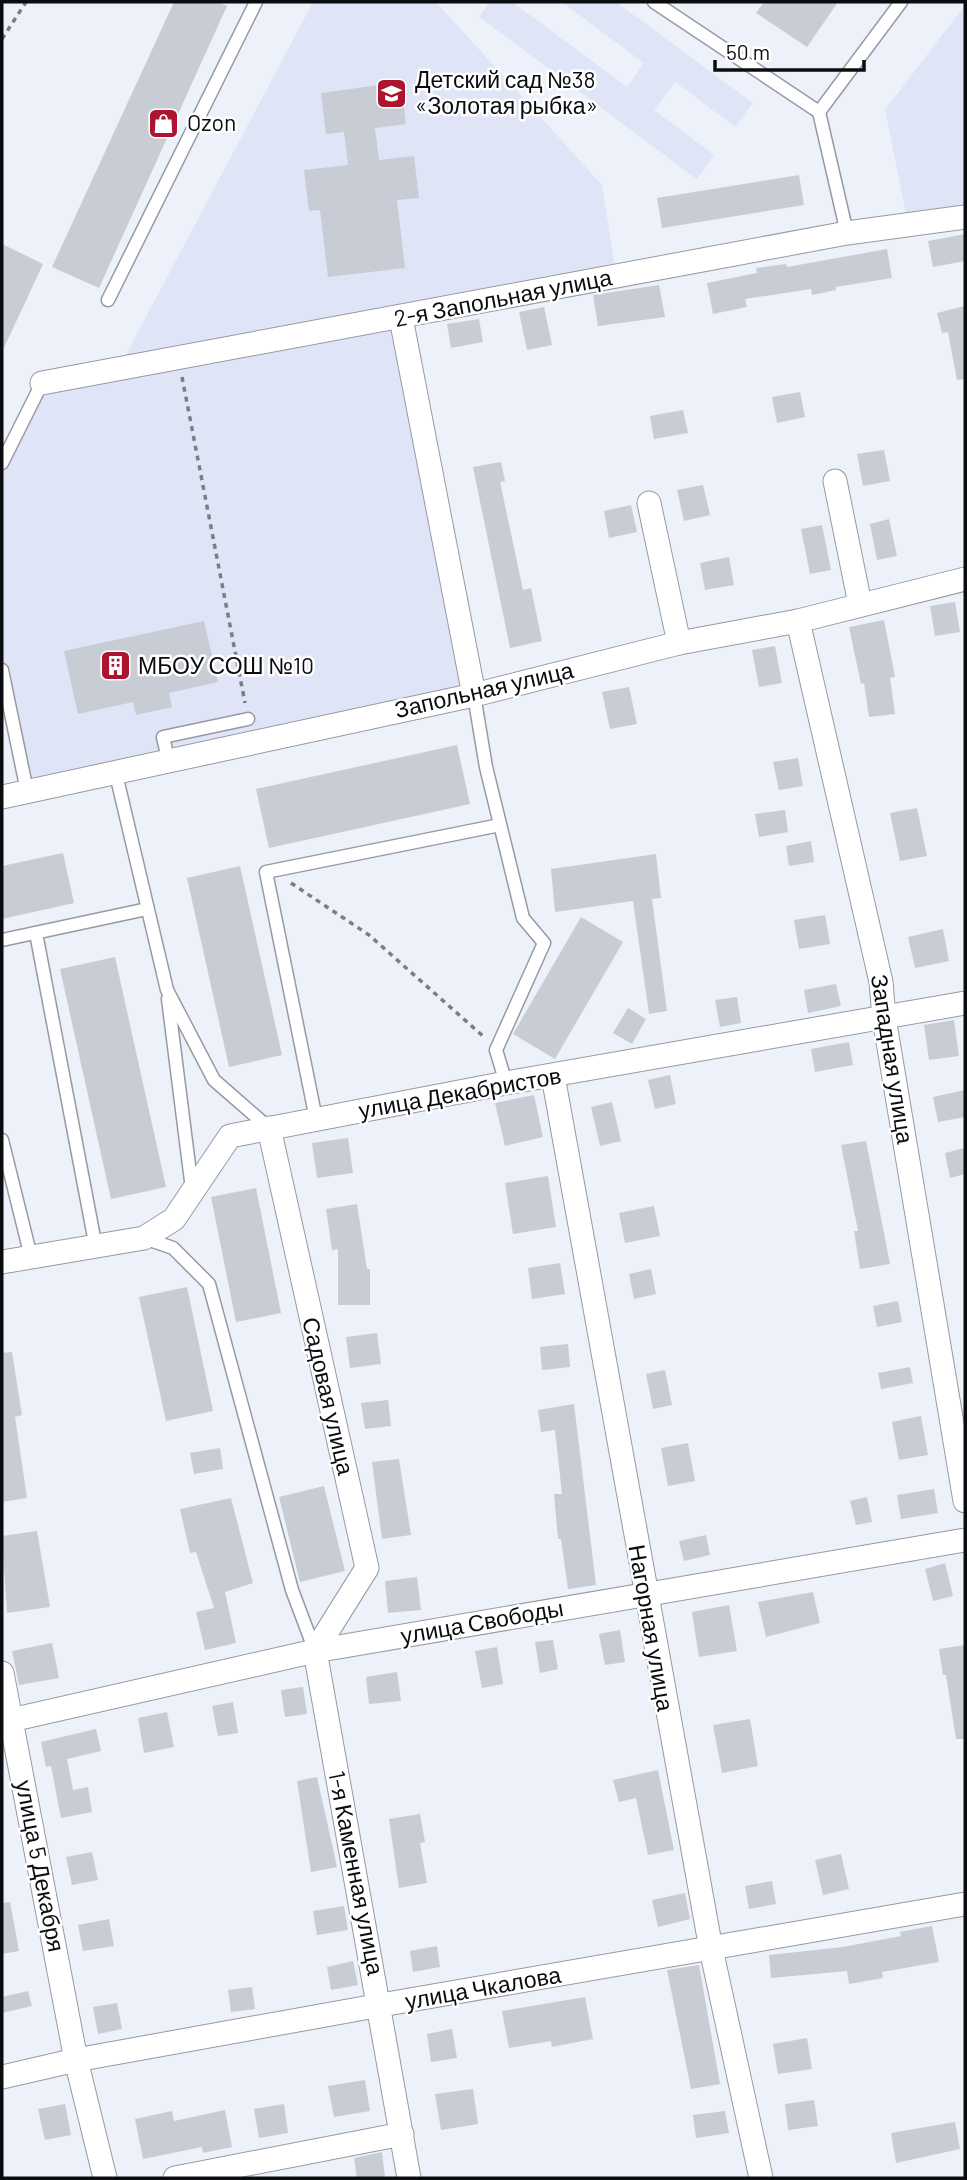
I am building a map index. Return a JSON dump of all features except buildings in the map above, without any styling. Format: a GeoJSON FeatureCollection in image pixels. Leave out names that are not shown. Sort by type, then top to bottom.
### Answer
{"type":"FeatureCollection","features":[{"type":"Feature","properties":{"kind":"street","name":"2-я Запольная улица"},"geometry":{"type":"LineString","coordinates":[[42,383],[847,233],[965,217]]}},
{"type":"Feature","properties":{"kind":"street"},"geometry":{"type":"LineString","coordinates":[[401,318],[474,695]]}},
{"type":"Feature","properties":{"kind":"street"},"geometry":{"type":"LineString","coordinates":[[835,481],[860,604]]}},
{"type":"Feature","properties":{"kind":"street"},"geometry":{"type":"LineString","coordinates":[[649,503],[679,643]]}},
{"type":"Feature","properties":{"kind":"street","name":"Запольная улица"},"geometry":{"type":"LineString","coordinates":[[2,797],[115,770],[474,695],[679,643],[798,621],[965,579]]}},
{"type":"Feature","properties":{"kind":"street","name":"Западная улица"},"geometry":{"type":"LineString","coordinates":[[798,621],[881,982],[884,1018],[965,1501]]}},
{"type":"Feature","properties":{"kind":"street","name":"улица Декабристов"},"geometry":{"type":"LineString","coordinates":[[2,1262],[145,1238],[174,1219],[230,1136],[506,1083],[965,1003]]}},
{"type":"Feature","properties":{"kind":"street","name":"Нагорная улица"},"geometry":{"type":"LineString","coordinates":[[553,1076],[644,1594],[711,1950],[761,2178]]}},
{"type":"Feature","properties":{"kind":"street","name":"Садовая улица"},"geometry":{"type":"LineString","coordinates":[[269,1128],[367,1568],[315,1651]]}},
{"type":"Feature","properties":{"kind":"street","name":"улица Свободы"},"geometry":{"type":"LineString","coordinates":[[7,1721],[315,1651],[965,1540]]}},
{"type":"Feature","properties":{"kind":"street","name":"1-я Каменная улица"},"geometry":{"type":"LineString","coordinates":[[315,1651],[381,2005],[409,2178]]}},
{"type":"Feature","properties":{"kind":"street","name":"улица 5 Декабря"},"geometry":{"type":"LineString","coordinates":[[2,1673],[7,1721],[76,2060],[105,2178]]}},
{"type":"Feature","properties":{"kind":"street","name":"улица Чкалова"},"geometry":{"type":"LineString","coordinates":[[2,2077],[76,2060],[381,2005],[965,1904]]}},
{"type":"Feature","properties":{"kind":"street"},"geometry":{"type":"LineString","coordinates":[[175,2178],[402,2134]]}},
{"type":"Feature","properties":{"kind":"lane"},"geometry":{"type":"LineString","coordinates":[[108,300],[256,2]]}},
{"type":"Feature","properties":{"kind":"lane"},"geometry":{"type":"LineString","coordinates":[[654,2],[819,112],[847,233]]}},
{"type":"Feature","properties":{"kind":"lane"},"geometry":{"type":"LineString","coordinates":[[819,112],[901,2]]}},
{"type":"Feature","properties":{"kind":"lane"},"geometry":{"type":"LineString","coordinates":[[2,463],[42,383]]}},
{"type":"Feature","properties":{"kind":"lane"},"geometry":{"type":"LineString","coordinates":[[2,670],[27,791]]}},
{"type":"Feature","properties":{"kind":"lane"},"geometry":{"type":"LineString","coordinates":[[474,695],[500,825],[523,918],[544,943],[496,1048],[506,1083]]}},
{"type":"Feature","properties":{"kind":"lane"},"geometry":{"type":"LineString","coordinates":[[168,759],[163,737],[248,719]]}},
{"type":"Feature","properties":{"kind":"lane"},"geometry":{"type":"LineString","coordinates":[[115,770],[167,990],[192,1193]]}},
{"type":"Feature","properties":{"kind":"lane"},"geometry":{"type":"LineString","coordinates":[[316,1119],[265,872],[500,825]]}},
{"type":"Feature","properties":{"kind":"lane"},"geometry":{"type":"LineString","coordinates":[[2,940],[147,909]]}},
{"type":"Feature","properties":{"kind":"lane"},"geometry":{"type":"LineString","coordinates":[[36,933],[96,1248]]}},
{"type":"Feature","properties":{"kind":"lane"},"geometry":{"type":"LineString","coordinates":[[167,990],[214,1080],[269,1128]]}},
{"type":"Feature","properties":{"kind":"lane"},"geometry":{"type":"LineString","coordinates":[[2,1140],[31,1257]]}},
{"type":"Feature","properties":{"kind":"lane"},"geometry":{"type":"LineString","coordinates":[[145,1238],[173,1248],[209,1284],[292,1590],[315,1651]]}},
{"type":"Feature","properties":{"kind":"path"},"geometry":{"type":"LineString","coordinates":[[2,39],[26,2]]}},
{"type":"Feature","properties":{"kind":"path"},"geometry":{"type":"LineString","coordinates":[[179,359],[248,719]]}},
{"type":"Feature","properties":{"kind":"path"},"geometry":{"type":"LineString","coordinates":[[274,871],[369,935],[496,1048]]}},
{"type":"Feature","properties":{"kind":"shaded area","name":"Детский сад №38 «Золотая рыбка»"},"geometry":{"type":"Polygon","coordinates":[[[313,2],[436,2],[602,185],[616,274],[120,366],[313,2]]]}},
{"type":"Feature","properties":{"kind":"shaded area"},"geometry":{"type":"Polygon","coordinates":[[[490,2],[512,2],[627,87],[644,63],[562,2],[616,2],[753,103],[735,127],[675,82],[654,110],[714,155],[697,179],[479,17],[490,2]]]}},
{"type":"Feature","properties":{"kind":"shaded area"},"geometry":{"type":"Polygon","coordinates":[[[965,5],[965,216],[909,228],[885,110],[965,5]]]}},
{"type":"Feature","properties":{"kind":"shaded area"},"geometry":{"type":"Polygon","coordinates":[[[396,323],[470,696],[29,787],[2,657],[2,468],[43,386],[396,323]]]}},
{"type":"Feature","properties":{"kind":"place","name":"Детский сад №38 «Золотая рыбка»"},"geometry":{"type":"Point","coordinates":[392,93]}},
{"type":"Feature","properties":{"kind":"place","name":"Ozon"},"geometry":{"type":"Point","coordinates":[164,123]}},
{"type":"Feature","properties":{"kind":"place","name":"МБОУ СОШ №10"},"geometry":{"type":"Point","coordinates":[115,666]}}]}
